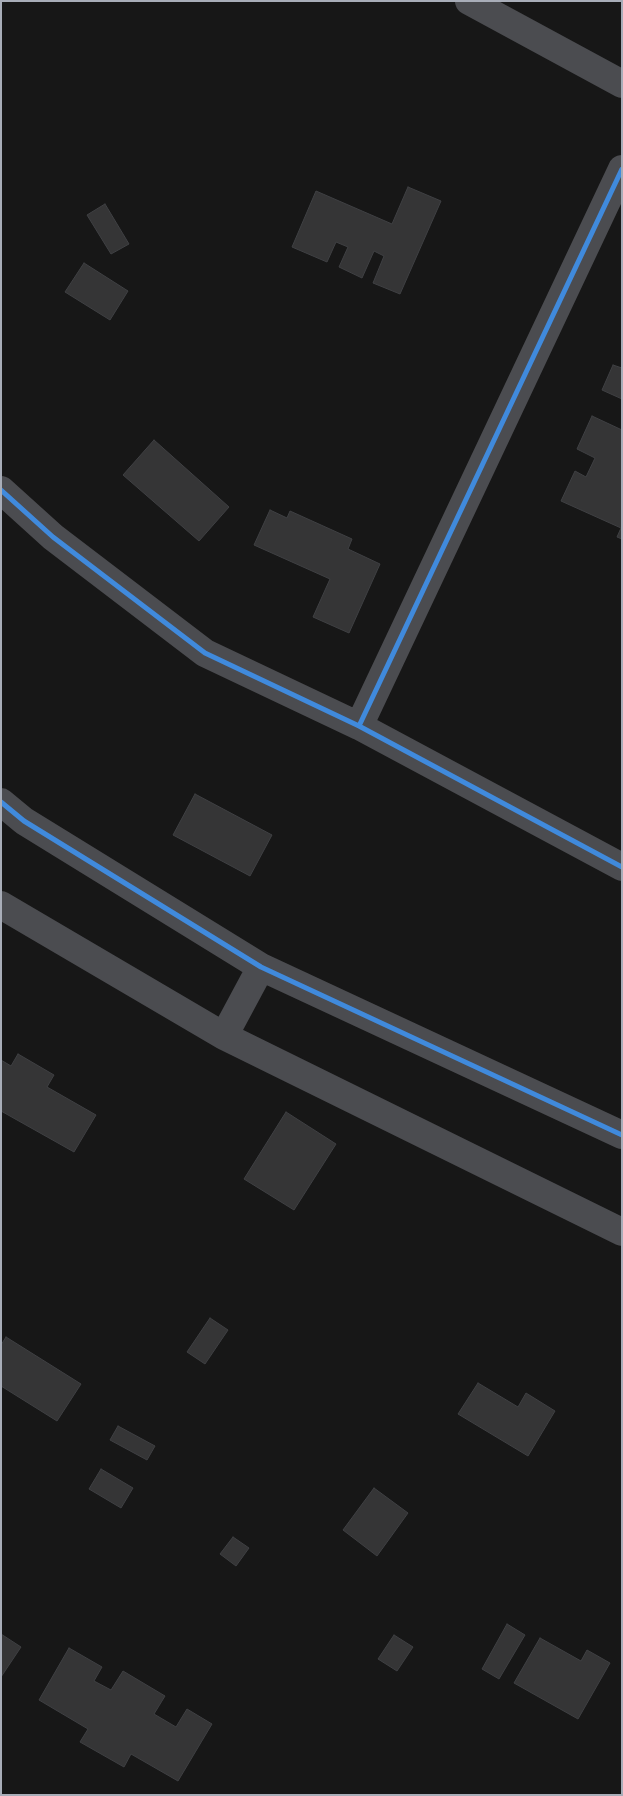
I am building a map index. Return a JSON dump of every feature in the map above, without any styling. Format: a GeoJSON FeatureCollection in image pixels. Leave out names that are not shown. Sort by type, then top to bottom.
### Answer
{"type":"FeatureCollection","features":[{"type":"Feature","properties":{"kind":"street"},"geometry":{"type":"LineString","coordinates":[[469,1],[622,84]]}},
{"type":"Feature","properties":{"kind":"street"},"geometry":{"type":"LineString","coordinates":[[359,726],[622,170]]}},
{"type":"Feature","properties":{"kind":"street"},"geometry":{"type":"LineString","coordinates":[[1,490],[53,537],[205,653],[359,726],[622,867]]}},
{"type":"Feature","properties":{"kind":"street"},"geometry":{"type":"LineString","coordinates":[[1,802],[24,821],[261,967],[622,1135]]}},
{"type":"Feature","properties":{"kind":"street"},"geometry":{"type":"LineString","coordinates":[[1,905],[224,1036],[622,1232]]}},
{"type":"Feature","properties":{"kind":"street"},"geometry":{"type":"LineString","coordinates":[[224,1036],[261,967]]}},
{"type":"Feature","properties":{"kind":"building"},"geometry":{"type":"Polygon","coordinates":[[[408,187],[441,201],[400,294],[373,283],[384,256],[374,251],[362,278],[339,267],[348,247],[336,242],[327,262],[292,247],[316,191],[392,224],[408,187]]]}},
{"type":"Feature","properties":{"kind":"building"},"geometry":{"type":"Polygon","coordinates":[[[105,204],[129,244],[111,254],[87,215],[105,204]]]}},
{"type":"Feature","properties":{"kind":"building"},"geometry":{"type":"Polygon","coordinates":[[[84,263],[128,291],[110,320],[65,292],[84,263]]]}},
{"type":"Feature","properties":{"kind":"building"},"geometry":{"type":"Polygon","coordinates":[[[613,365],[622,368],[622,399],[602,390],[613,365]]]}},
{"type":"Feature","properties":{"kind":"building"},"geometry":{"type":"Polygon","coordinates":[[[592,416],[622,430],[622,539],[617,537],[621,528],[561,501],[575,471],[586,477],[595,458],[577,449],[592,416]]]}},
{"type":"Feature","properties":{"kind":"building"},"geometry":{"type":"Polygon","coordinates":[[[154,440],[229,507],[199,541],[123,475],[154,440]]]}},
{"type":"Feature","properties":{"kind":"building"},"geometry":{"type":"Polygon","coordinates":[[[270,510],[287,518],[290,511],[352,539],[348,549],[380,564],[349,633],[313,617],[330,579],[254,545],[270,510]]]}},
{"type":"Feature","properties":{"kind":"building"},"geometry":{"type":"Polygon","coordinates":[[[195,794],[272,835],[250,876],[173,835],[195,794]]]}},
{"type":"Feature","properties":{"kind":"building"},"geometry":{"type":"Polygon","coordinates":[[[18,1054],[54,1075],[47,1087],[96,1115],[74,1152],[1,1111],[1,1060],[11,1066],[18,1054]]]}},
{"type":"Feature","properties":{"kind":"building"},"geometry":{"type":"Polygon","coordinates":[[[286,1112],[336,1144],[294,1210],[244,1179],[286,1112]]]}},
{"type":"Feature","properties":{"kind":"building"},"geometry":{"type":"Polygon","coordinates":[[[210,1318],[228,1330],[205,1364],[187,1352],[210,1318]]]}},
{"type":"Feature","properties":{"kind":"building"},"geometry":{"type":"Polygon","coordinates":[[[6,1337],[81,1384],[57,1421],[1,1386],[1,1345],[6,1337]]]}},
{"type":"Feature","properties":{"kind":"building"},"geometry":{"type":"Polygon","coordinates":[[[478,1383],[518,1407],[526,1393],[555,1411],[528,1456],[458,1414],[478,1383]]]}},
{"type":"Feature","properties":{"kind":"building"},"geometry":{"type":"Polygon","coordinates":[[[118,1426],[155,1446],[147,1460],[110,1440],[118,1426]]]}},
{"type":"Feature","properties":{"kind":"building"},"geometry":{"type":"Polygon","coordinates":[[[101,1469],[133,1488],[121,1508],[89,1489],[101,1469]]]}},
{"type":"Feature","properties":{"kind":"building"},"geometry":{"type":"Polygon","coordinates":[[[374,1488],[408,1513],[377,1556],[343,1530],[374,1488]]]}},
{"type":"Feature","properties":{"kind":"building"},"geometry":{"type":"Polygon","coordinates":[[[233,1537],[249,1548],[236,1566],[220,1554],[233,1537]]]}},
{"type":"Feature","properties":{"kind":"building"},"geometry":{"type":"Polygon","coordinates":[[[507,1624],[525,1635],[499,1679],[482,1669],[507,1624]]]}},
{"type":"Feature","properties":{"kind":"building"},"geometry":{"type":"Polygon","coordinates":[[[1,1634],[21,1647],[1,1677],[1,1634]]]}},
{"type":"Feature","properties":{"kind":"building"},"geometry":{"type":"Polygon","coordinates":[[[394,1635],[413,1647],[397,1671],[378,1659],[394,1635]]]}},
{"type":"Feature","properties":{"kind":"building"},"geometry":{"type":"Polygon","coordinates":[[[540,1638],[581,1661],[587,1650],[610,1663],[578,1719],[514,1683],[540,1638]]]}},
{"type":"Feature","properties":{"kind":"building"},"geometry":{"type":"Polygon","coordinates":[[[69,1648],[102,1667],[94,1681],[111,1690],[123,1671],[165,1696],[154,1714],[176,1727],[187,1709],[212,1724],[178,1781],[131,1754],[124,1767],[80,1742],[88,1729],[39,1700],[69,1648]]]}},
{"type":"Feature","properties":{"kind":"cycle path"},"geometry":{"type":"LineString","coordinates":[[359,726],[622,169]]}},
{"type":"Feature","properties":{"kind":"cycle path"},"geometry":{"type":"LineString","coordinates":[[1,490],[53,537],[205,653],[359,726],[622,867]]}},
{"type":"Feature","properties":{"kind":"cycle path"},"geometry":{"type":"LineString","coordinates":[[1,802],[24,821],[261,967],[622,1135]]}}]}
